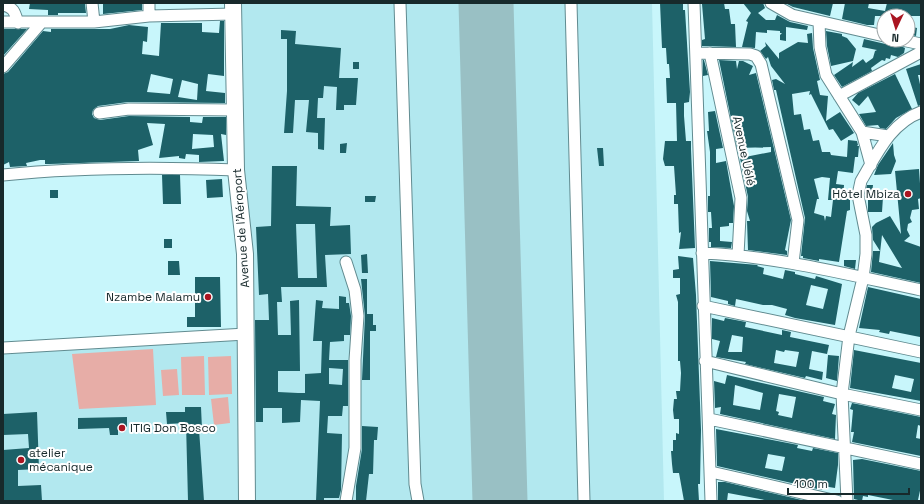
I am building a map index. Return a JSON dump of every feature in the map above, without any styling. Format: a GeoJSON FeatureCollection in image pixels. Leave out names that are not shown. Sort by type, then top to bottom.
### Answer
{"type":"FeatureCollection","features":[{"type":"Feature","properties":{"kind":"highway","name":"Avenue de l'Aéroport"},"geometry":{"type":"LineString","coordinates":[[233,8],[236,170],[245,254],[247,501]]}},
{"type":"Feature","properties":{"kind":"street"},"geometry":{"type":"LineString","coordinates":[[92,3],[94,22]]}},
{"type":"Feature","properties":{"kind":"street"},"geometry":{"type":"LineString","coordinates":[[149,3],[149,16]]}},
{"type":"Feature","properties":{"kind":"street"},"geometry":{"type":"LineString","coordinates":[[400,3],[415,484],[418,501]]}},
{"type":"Feature","properties":{"kind":"street"},"geometry":{"type":"LineString","coordinates":[[571,3],[584,501]]}},
{"type":"Feature","properties":{"kind":"street"},"geometry":{"type":"LineString","coordinates":[[694,3],[697,53],[703,306],[709,419],[711,501]]}},
{"type":"Feature","properties":{"kind":"street"},"geometry":{"type":"LineString","coordinates":[[771,3],[785,13],[876,34]]}},
{"type":"Feature","properties":{"kind":"street"},"geometry":{"type":"LineString","coordinates":[[3,5],[14,11],[18,23]]}},
{"type":"Feature","properties":{"kind":"street"},"geometry":{"type":"LineString","coordinates":[[3,22],[94,22],[233,8]]}},
{"type":"Feature","properties":{"kind":"street"},"geometry":{"type":"LineString","coordinates":[[819,22],[820,47],[826,75],[862,132],[871,165]]}},
{"type":"Feature","properties":{"kind":"street"},"geometry":{"type":"LineString","coordinates":[[3,67],[40,23]]}},
{"type":"Feature","properties":{"kind":"street"},"geometry":{"type":"LineString","coordinates":[[840,96],[921,52]]}},
{"type":"Feature","properties":{"kind":"street"},"geometry":{"type":"LineString","coordinates":[[697,53],[750,54],[756,56],[761,64],[798,220],[799,227],[793,264]]}},
{"type":"Feature","properties":{"kind":"street","name":"Avenue Uélé"},"geometry":{"type":"LineString","coordinates":[[710,53],[741,198],[738,254]]}},
{"type":"Feature","properties":{"kind":"street"},"geometry":{"type":"LineString","coordinates":[[99,113],[129,109],[235,110]]}},
{"type":"Feature","properties":{"kind":"street"},"geometry":{"type":"LineString","coordinates":[[847,501],[842,394],[849,336],[863,278],[866,245],[858,195],[861,182],[888,136],[905,121],[921,112]]}},
{"type":"Feature","properties":{"kind":"street"},"geometry":{"type":"LineString","coordinates":[[862,132],[888,136]]}},
{"type":"Feature","properties":{"kind":"street"},"geometry":{"type":"LineString","coordinates":[[3,175],[70,170],[154,167],[236,170]]}},
{"type":"Feature","properties":{"kind":"street"},"geometry":{"type":"LineString","coordinates":[[702,253],[738,254],[921,290]]}},
{"type":"Feature","properties":{"kind":"street"},"geometry":{"type":"LineString","coordinates":[[346,262],[355,290],[358,316],[355,360],[355,448],[346,501]]}},
{"type":"Feature","properties":{"kind":"street"},"geometry":{"type":"LineString","coordinates":[[703,306],[921,352]]}},
{"type":"Feature","properties":{"kind":"street"},"geometry":{"type":"LineString","coordinates":[[3,348],[246,334]]}},
{"type":"Feature","properties":{"kind":"street"},"geometry":{"type":"LineString","coordinates":[[705,361],[842,394],[921,410]]}},
{"type":"Feature","properties":{"kind":"street"},"geometry":{"type":"LineString","coordinates":[[709,419],[921,464]]}},
{"type":"Feature","properties":{"kind":"street"},"geometry":{"type":"LineString","coordinates":[[711,472],[837,501]]}},
{"type":"Feature","properties":{"kind":"shaded area"},"geometry":{"type":"Polygon","coordinates":[[[239,3],[652,3],[664,501],[252,501],[239,3]]]}},
{"type":"Feature","properties":{"kind":"shaded area","name":"ITIG Don Bosco"},"geometry":{"type":"Polygon","coordinates":[[[238,340],[242,501],[3,501],[3,354],[238,340]]]}},
{"type":"Feature","properties":{"kind":"shaded area"},"geometry":{"type":"Polygon","coordinates":[[[153,349],[156,405],[79,409],[72,354],[153,349]]]}},
{"type":"Feature","properties":{"kind":"shaded area"},"geometry":{"type":"Polygon","coordinates":[[[204,356],[205,395],[182,395],[181,357],[204,356]]]}},
{"type":"Feature","properties":{"kind":"shaded area"},"geometry":{"type":"Polygon","coordinates":[[[231,356],[232,394],[209,395],[208,357],[231,356]]]}},
{"type":"Feature","properties":{"kind":"shaded area"},"geometry":{"type":"Polygon","coordinates":[[[177,369],[179,395],[163,396],[161,370],[177,369]]]}},
{"type":"Feature","properties":{"kind":"shaded area"},"geometry":{"type":"Polygon","coordinates":[[[228,397],[230,423],[214,425],[211,399],[228,397]]]}},
{"type":"Feature","properties":{"kind":"building"},"geometry":{"type":"Polygon","coordinates":[[[30,3],[85,4],[86,13],[58,13],[58,15],[48,15],[48,10],[29,9],[30,3]]]}},
{"type":"Feature","properties":{"kind":"building"},"geometry":{"type":"Polygon","coordinates":[[[103,3],[142,3],[142,10],[103,14],[103,3]]]}},
{"type":"Feature","properties":{"kind":"building"},"geometry":{"type":"Polygon","coordinates":[[[660,3],[683,3],[683,10],[685,10],[690,92],[689,102],[684,103],[684,116],[686,141],[691,141],[695,248],[679,249],[681,232],[679,233],[678,204],[674,204],[674,195],[676,195],[674,166],[665,166],[663,159],[665,141],[677,141],[676,103],[667,103],[666,78],[670,78],[666,48],[662,48],[660,3]]]}},
{"type":"Feature","properties":{"kind":"building"},"geometry":{"type":"Polygon","coordinates":[[[724,3],[725,9],[729,9],[731,24],[735,24],[736,47],[702,46],[702,40],[705,39],[702,4],[724,3]]]}},
{"type":"Feature","properties":{"kind":"building"},"geometry":{"type":"Polygon","coordinates":[[[743,3],[763,3],[765,8],[758,13],[766,20],[775,20],[777,15],[790,22],[808,26],[807,30],[786,27],[786,41],[780,40],[780,35],[782,33],[780,33],[780,31],[767,30],[767,33],[756,32],[755,48],[742,47],[748,22],[746,21],[751,13],[743,3]]]}},
{"type":"Feature","properties":{"kind":"building"},"geometry":{"type":"Polygon","coordinates":[[[785,3],[833,3],[830,16],[793,7],[785,3]]]}},
{"type":"Feature","properties":{"kind":"building"},"geometry":{"type":"Polygon","coordinates":[[[845,3],[869,3],[868,8],[876,9],[874,25],[867,25],[842,19],[845,3]]]}},
{"type":"Feature","properties":{"kind":"building"},"geometry":{"type":"Polygon","coordinates":[[[887,3],[921,3],[921,16],[916,16],[916,8],[886,8],[887,3]]]}},
{"type":"Feature","properties":{"kind":"building"},"geometry":{"type":"Polygon","coordinates":[[[220,21],[224,21],[224,76],[208,74],[206,91],[225,93],[225,103],[128,102],[98,106],[93,110],[92,114],[94,118],[100,120],[129,116],[190,117],[190,122],[202,123],[203,117],[226,117],[226,135],[221,134],[224,161],[199,162],[199,155],[186,154],[185,159],[179,158],[179,156],[159,158],[165,124],[147,123],[153,145],[138,150],[139,161],[45,164],[45,160],[40,160],[26,163],[27,166],[10,167],[9,162],[3,165],[3,74],[8,72],[43,31],[51,32],[51,29],[110,29],[129,25],[148,27],[147,42],[143,41],[142,54],[159,56],[161,23],[202,23],[202,32],[219,33],[220,21]],[[151,74],[147,92],[170,94],[173,79],[151,74]],[[182,80],[178,97],[197,100],[198,84],[182,80]],[[193,134],[192,149],[214,147],[213,135],[193,134]]]}},
{"type":"Feature","properties":{"kind":"building"},"geometry":{"type":"Polygon","coordinates":[[[3,29],[27,29],[3,56],[3,29]]]}},
{"type":"Feature","properties":{"kind":"building"},"geometry":{"type":"Polygon","coordinates":[[[281,30],[296,31],[295,44],[341,48],[339,78],[358,78],[356,105],[344,105],[344,110],[336,110],[337,87],[324,86],[323,98],[318,98],[317,118],[325,118],[324,150],[318,149],[318,133],[306,132],[309,100],[295,100],[293,133],[284,133],[287,91],[287,39],[281,39],[281,30]]]}},
{"type":"Feature","properties":{"kind":"building"},"geometry":{"type":"Polygon","coordinates":[[[826,31],[842,34],[842,36],[847,38],[856,49],[853,61],[831,66],[826,31]]]}},
{"type":"Feature","properties":{"kind":"building"},"geometry":{"type":"Polygon","coordinates":[[[812,33],[813,48],[820,80],[817,81],[820,95],[828,96],[826,121],[840,112],[854,133],[841,141],[833,129],[829,130],[811,94],[809,95],[810,91],[792,94],[794,115],[801,114],[804,130],[810,129],[813,141],[819,140],[822,152],[830,152],[831,155],[847,157],[848,140],[857,141],[857,146],[859,146],[858,157],[855,157],[853,173],[838,171],[836,184],[844,185],[843,198],[850,199],[850,210],[847,211],[839,262],[819,259],[819,261],[803,258],[803,256],[801,256],[805,218],[776,90],[774,90],[772,80],[776,79],[785,84],[771,66],[768,57],[766,59],[760,51],[766,46],[765,42],[779,59],[779,53],[798,42],[808,43],[807,34],[812,33]],[[822,177],[814,179],[819,199],[817,199],[814,213],[824,216],[825,221],[826,216],[831,217],[833,200],[828,200],[830,178],[822,177]]]}},
{"type":"Feature","properties":{"kind":"building"},"geometry":{"type":"Polygon","coordinates":[[[864,39],[876,42],[876,48],[905,48],[904,53],[898,57],[891,55],[890,59],[886,58],[885,61],[882,60],[871,68],[872,71],[842,87],[834,75],[853,62],[852,67],[863,59],[866,63],[873,58],[875,51],[877,50],[862,47],[864,39]]]}},
{"type":"Feature","properties":{"kind":"building"},"geometry":{"type":"Polygon","coordinates":[[[703,60],[708,75],[703,76],[703,60]]]}},
{"type":"Feature","properties":{"kind":"building"},"geometry":{"type":"Polygon","coordinates":[[[719,60],[736,61],[737,69],[739,61],[743,61],[753,66],[749,75],[756,73],[791,220],[785,250],[787,251],[787,255],[748,250],[747,221],[750,221],[747,211],[748,197],[740,158],[771,152],[771,147],[737,148],[719,60]]]}},
{"type":"Feature","properties":{"kind":"building"},"geometry":{"type":"Polygon","coordinates":[[[353,62],[359,62],[359,69],[353,69],[353,62]]]}},
{"type":"Feature","properties":{"kind":"building"},"geometry":{"type":"Polygon","coordinates":[[[921,64],[921,75],[918,75],[921,89],[921,105],[918,106],[906,69],[921,64]]]}},
{"type":"Feature","properties":{"kind":"building"},"geometry":{"type":"Polygon","coordinates":[[[895,74],[912,109],[896,118],[886,129],[880,128],[878,125],[866,126],[859,114],[876,112],[868,96],[859,106],[852,100],[858,93],[895,74]]]}},
{"type":"Feature","properties":{"kind":"building"},"geometry":{"type":"Polygon","coordinates":[[[715,111],[723,148],[716,149],[716,163],[726,161],[734,206],[733,223],[729,223],[729,226],[720,227],[720,241],[732,242],[731,248],[711,247],[711,242],[709,242],[709,228],[712,228],[711,212],[708,212],[708,196],[710,196],[710,152],[707,131],[709,131],[708,112],[715,111]]]}},
{"type":"Feature","properties":{"kind":"building"},"geometry":{"type":"Polygon","coordinates":[[[347,143],[346,153],[340,153],[340,144],[347,143]]]}},
{"type":"Feature","properties":{"kind":"building"},"geometry":{"type":"Polygon","coordinates":[[[893,143],[896,161],[891,174],[874,175],[878,165],[893,143]]]}},
{"type":"Feature","properties":{"kind":"building"},"geometry":{"type":"Polygon","coordinates":[[[597,148],[603,148],[604,166],[599,166],[597,148]]]}},
{"type":"Feature","properties":{"kind":"building"},"geometry":{"type":"Polygon","coordinates":[[[272,166],[297,166],[296,206],[331,207],[330,226],[350,225],[351,254],[325,255],[327,287],[281,287],[282,302],[277,302],[278,335],[291,335],[290,301],[299,300],[300,371],[278,371],[278,392],[298,393],[305,393],[305,374],[321,373],[322,341],[313,341],[316,300],[323,301],[322,308],[339,309],[339,296],[346,297],[346,303],[349,303],[351,316],[350,335],[344,335],[344,341],[330,342],[329,360],[348,360],[348,406],[343,406],[342,416],[328,416],[327,433],[342,434],[341,490],[339,498],[324,498],[324,501],[316,501],[320,401],[301,400],[300,422],[282,423],[282,408],[263,408],[263,422],[256,422],[255,320],[269,320],[268,294],[259,295],[256,227],[271,226],[272,166]],[[296,224],[298,278],[317,278],[315,224],[296,224]],[[329,368],[329,384],[342,385],[343,369],[329,368]]]}},
{"type":"Feature","properties":{"kind":"building"},"geometry":{"type":"Polygon","coordinates":[[[919,169],[921,198],[918,199],[919,209],[912,210],[910,218],[912,222],[908,224],[907,230],[910,236],[904,241],[921,247],[921,283],[871,272],[873,251],[880,251],[873,240],[872,227],[876,223],[890,216],[901,234],[895,171],[919,169]],[[882,235],[879,262],[902,268],[882,235]]]}},
{"type":"Feature","properties":{"kind":"building"},"geometry":{"type":"Polygon","coordinates":[[[162,175],[180,175],[181,204],[163,204],[162,175]]]}},
{"type":"Feature","properties":{"kind":"building"},"geometry":{"type":"Polygon","coordinates":[[[222,179],[223,197],[207,198],[206,180],[222,179]]]}},
{"type":"Feature","properties":{"kind":"building"},"geometry":{"type":"Polygon","coordinates":[[[867,185],[873,185],[872,194],[883,197],[882,212],[868,212],[868,195],[865,194],[867,185]]]}},
{"type":"Feature","properties":{"kind":"building"},"geometry":{"type":"Polygon","coordinates":[[[50,190],[58,190],[58,198],[50,198],[50,190]]]}},
{"type":"Feature","properties":{"kind":"building"},"geometry":{"type":"Polygon","coordinates":[[[365,196],[376,196],[375,202],[365,202],[365,196]]]}},
{"type":"Feature","properties":{"kind":"building"},"geometry":{"type":"Polygon","coordinates":[[[164,239],[172,239],[172,248],[164,248],[164,239]]]}},
{"type":"Feature","properties":{"kind":"building"},"geometry":{"type":"Polygon","coordinates":[[[367,254],[368,273],[362,273],[361,255],[367,254]]]}},
{"type":"Feature","properties":{"kind":"building"},"geometry":{"type":"Polygon","coordinates":[[[678,256],[693,258],[696,295],[701,430],[700,484],[698,484],[699,501],[684,501],[679,473],[673,473],[672,464],[671,451],[673,451],[673,440],[676,440],[676,433],[679,434],[679,419],[674,419],[674,399],[677,399],[676,391],[680,391],[681,373],[680,361],[678,361],[678,302],[676,295],[680,294],[680,278],[673,278],[673,270],[679,269],[678,256]]]}},
{"type":"Feature","properties":{"kind":"building"},"geometry":{"type":"Polygon","coordinates":[[[844,260],[856,260],[855,269],[844,266],[844,260]]]}},
{"type":"Feature","properties":{"kind":"building"},"geometry":{"type":"Polygon","coordinates":[[[168,261],[179,261],[180,275],[168,275],[168,261]]]}},
{"type":"Feature","properties":{"kind":"building"},"geometry":{"type":"Polygon","coordinates":[[[710,261],[758,265],[757,266],[764,268],[763,274],[783,279],[785,270],[815,279],[816,276],[842,284],[835,325],[785,315],[787,309],[772,305],[763,305],[736,299],[735,306],[728,304],[728,301],[711,297],[710,261]],[[811,285],[806,305],[823,309],[828,289],[811,285]]]}},
{"type":"Feature","properties":{"kind":"building","name":"Nzambe Malamu"},"geometry":{"type":"Polygon","coordinates":[[[195,277],[220,277],[221,327],[187,327],[187,317],[195,317],[195,277]]]}},
{"type":"Feature","properties":{"kind":"building"},"geometry":{"type":"Polygon","coordinates":[[[361,279],[367,279],[367,314],[373,314],[373,325],[376,325],[376,331],[370,331],[370,380],[362,380],[365,316],[361,279]]]}},
{"type":"Feature","properties":{"kind":"building"},"geometry":{"type":"Polygon","coordinates":[[[868,287],[921,299],[920,337],[890,331],[889,334],[879,332],[880,330],[859,328],[868,287]]]}},
{"type":"Feature","properties":{"kind":"building"},"geometry":{"type":"Polygon","coordinates":[[[712,318],[724,321],[725,318],[746,322],[745,327],[782,335],[782,330],[791,332],[790,337],[829,345],[827,354],[812,351],[809,369],[823,372],[822,380],[806,376],[805,378],[745,364],[746,362],[716,357],[720,341],[712,339],[712,318]],[[732,335],[728,352],[742,352],[743,337],[732,335]],[[776,350],[774,363],[796,367],[799,352],[785,350],[784,352],[776,350]]]}},
{"type":"Feature","properties":{"kind":"building"},"geometry":{"type":"Polygon","coordinates":[[[854,350],[921,363],[921,401],[850,388],[854,350]],[[895,375],[892,388],[911,392],[914,379],[895,375]]]}},
{"type":"Feature","properties":{"kind":"building"},"geometry":{"type":"Polygon","coordinates":[[[828,355],[839,356],[837,381],[826,378],[828,355]]]}},
{"type":"Feature","properties":{"kind":"building"},"geometry":{"type":"Polygon","coordinates":[[[727,375],[824,397],[823,401],[835,404],[832,414],[836,415],[835,439],[720,414],[721,407],[715,408],[714,381],[725,384],[727,375]],[[735,385],[733,405],[760,410],[763,393],[735,385]],[[779,394],[776,411],[779,412],[778,415],[792,418],[796,397],[779,394]]]}},
{"type":"Feature","properties":{"kind":"building"},"geometry":{"type":"Polygon","coordinates":[[[852,403],[921,417],[921,426],[918,425],[916,438],[921,439],[921,456],[852,442],[854,432],[851,432],[853,410],[850,409],[852,403]]]}},
{"type":"Feature","properties":{"kind":"building"},"geometry":{"type":"Polygon","coordinates":[[[185,407],[201,407],[202,429],[199,429],[204,501],[188,501],[186,423],[167,424],[166,412],[185,412],[185,407]]]}},
{"type":"Feature","properties":{"kind":"building"},"geometry":{"type":"Polygon","coordinates":[[[37,412],[39,469],[18,470],[18,486],[41,485],[42,501],[3,501],[3,450],[29,448],[28,434],[3,435],[3,414],[37,412]]]}},
{"type":"Feature","properties":{"kind":"building"},"geometry":{"type":"Polygon","coordinates":[[[127,417],[127,427],[118,428],[118,435],[110,435],[109,428],[78,429],[78,418],[127,417]]]}},
{"type":"Feature","properties":{"kind":"building"},"geometry":{"type":"Polygon","coordinates":[[[362,426],[378,427],[377,440],[374,440],[373,474],[369,474],[366,501],[356,501],[356,486],[362,449],[362,426]]]}},
{"type":"Feature","properties":{"kind":"building"},"geometry":{"type":"Polygon","coordinates":[[[716,429],[798,445],[797,448],[812,451],[813,448],[838,453],[835,488],[823,486],[822,490],[717,466],[716,429]],[[768,454],[765,468],[782,471],[785,457],[768,454]]]}},
{"type":"Feature","properties":{"kind":"building"},"geometry":{"type":"Polygon","coordinates":[[[862,459],[921,471],[921,486],[918,500],[898,501],[868,495],[868,497],[863,496],[862,501],[854,499],[853,460],[862,459]]]}},
{"type":"Feature","properties":{"kind":"building"},"geometry":{"type":"Polygon","coordinates":[[[718,482],[725,482],[806,501],[770,501],[728,493],[727,501],[718,501],[718,482]]]}},
{"type":"Feature","properties":{"kind":"runway"},"geometry":{"type":"LineString","coordinates":[[486,3],[500,501]]}},
{"type":"Feature","properties":{"kind":"place","name":"Hôtel Mbiza"},"geometry":{"type":"Point","coordinates":[908,194]}},
{"type":"Feature","properties":{"kind":"place","name":"Nzambe Malamu"},"geometry":{"type":"Point","coordinates":[208,297]}},
{"type":"Feature","properties":{"kind":"place","name":"ITIG Don Bosco"},"geometry":{"type":"Point","coordinates":[122,428]}},
{"type":"Feature","properties":{"kind":"place","name":"atelier mécanique"},"geometry":{"type":"Point","coordinates":[21,460]}}]}
